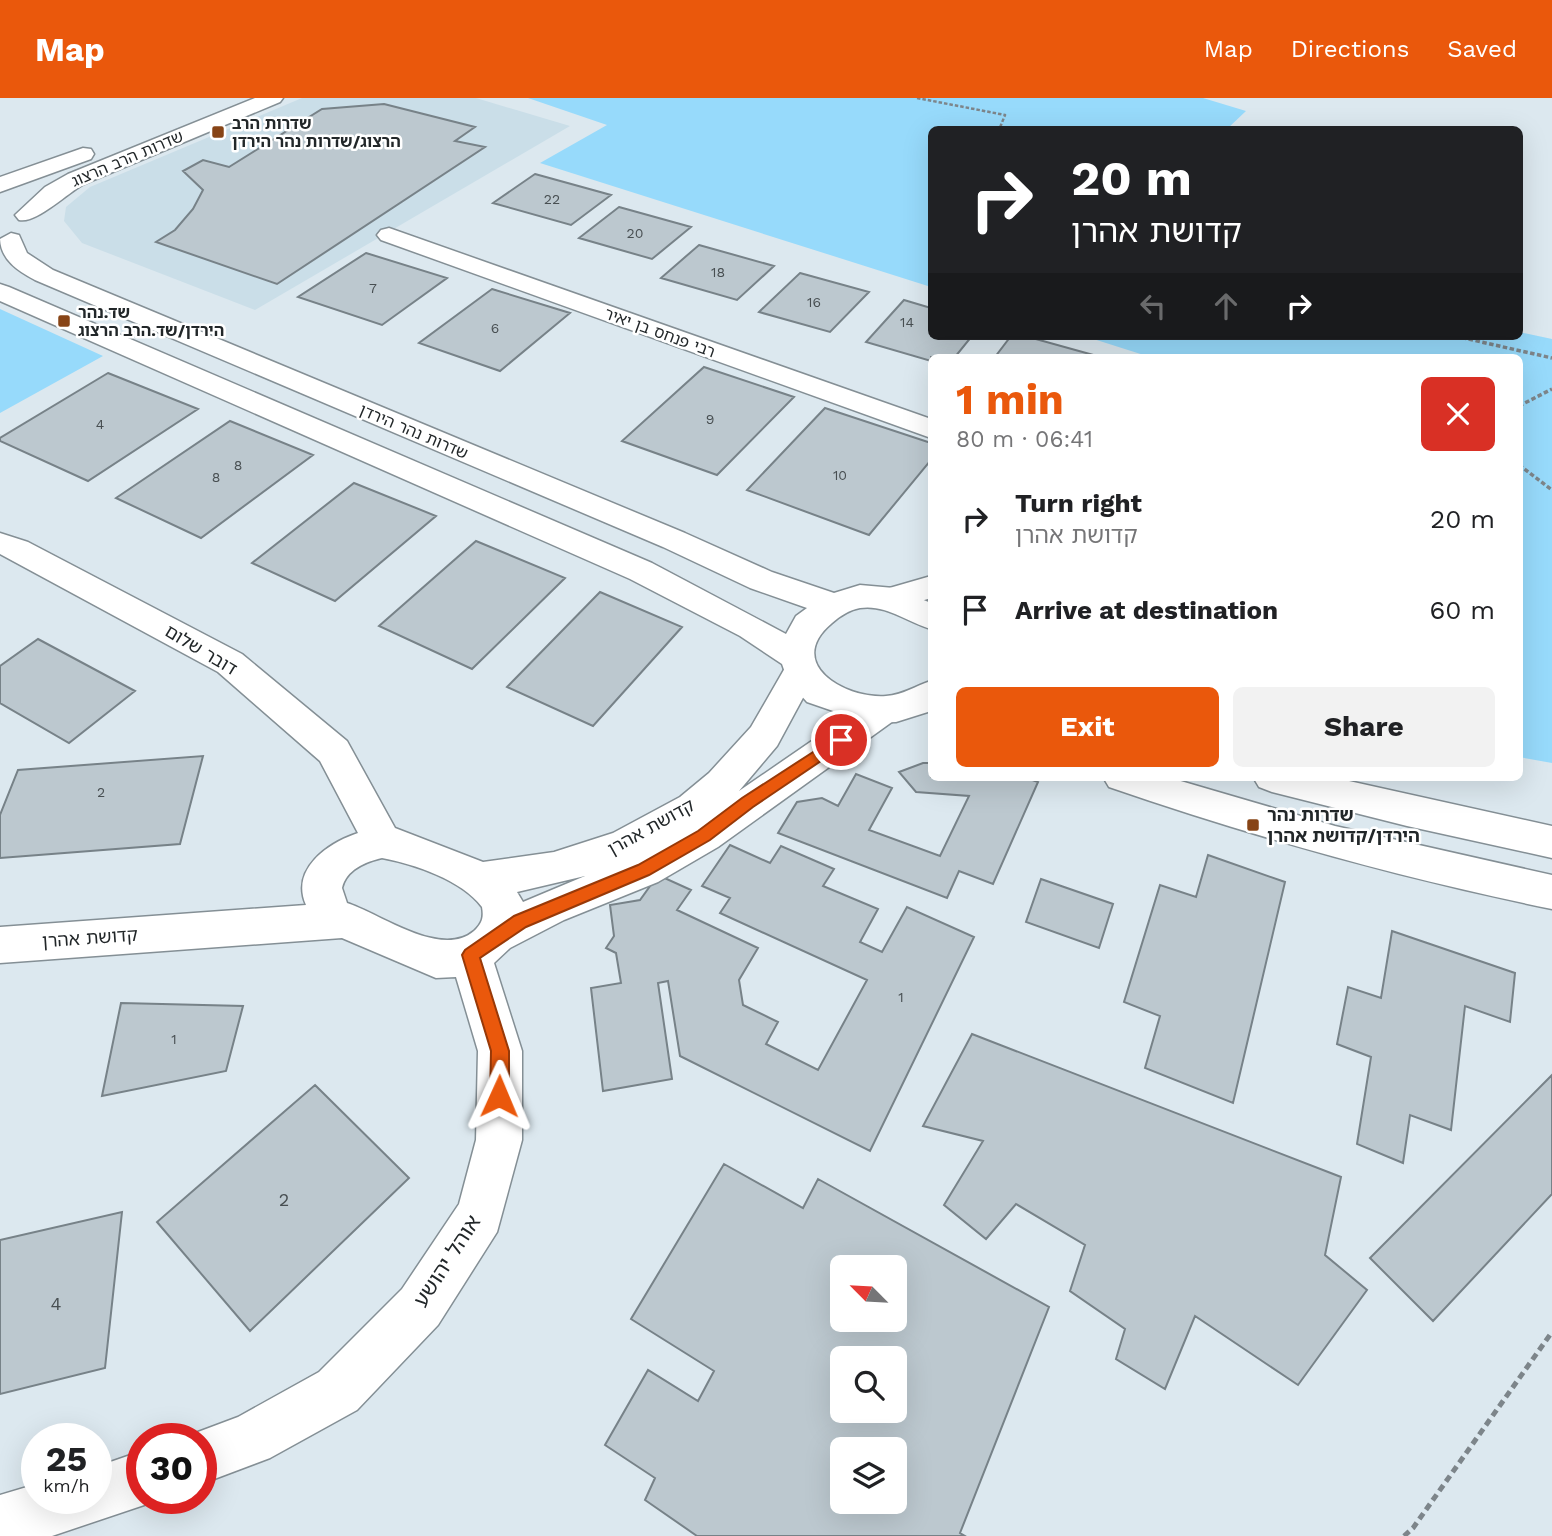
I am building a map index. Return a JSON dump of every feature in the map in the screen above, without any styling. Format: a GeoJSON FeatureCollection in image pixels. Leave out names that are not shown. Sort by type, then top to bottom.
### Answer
{"type":"FeatureCollection","features":[{"type":"Feature","properties":{"kind":"main road","name":"שדרות הרב הרצוג"},"geometry":{"type":"LineString","coordinates":[[0,185],[225,98]]}},
{"type":"Feature","properties":{"kind":"main road","name":"שדרות הרב הרצוג"},"geometry":{"type":"LineString","coordinates":[[6,243],[24,227],[27,215],[53,192],[76,179],[273,98]]}},
{"type":"Feature","properties":{"kind":"main road"},"geometry":{"type":"LineString","coordinates":[[0,196],[20,204],[27,215]]}},
{"type":"Feature","properties":{"kind":"main road","name":"רבי פנחס בן יאיר"},"geometry":{"type":"LineString","coordinates":[[389,235],[928,428]]}},
{"type":"Feature","properties":{"kind":"main road","name":"שדרות נהר הירדן"},"geometry":{"type":"LineString","coordinates":[[6,243],[21,262],[44,275],[674,540],[761,580],[833,605]]}},
{"type":"Feature","properties":{"kind":"main road"},"geometry":{"type":"LineString","coordinates":[[0,292],[641,571],[752,628],[798,663],[824,695],[841,703],[912,707]]}},
{"type":"Feature","properties":{"kind":"main road","name":"דובר שלום"},"geometry":{"type":"LineString","coordinates":[[0,543],[17,549],[230,663],[334,751],[382,842]]}},
{"type":"Feature","properties":{"kind":"main road"},"geometry":{"type":"LineString","coordinates":[[891,599],[928,588]]}},
{"type":"Feature","properties":{"kind":"main road"},"geometry":{"type":"LineString","coordinates":[[833,605],[870,597],[891,599],[908,604],[928,615]]}},
{"type":"Feature","properties":{"kind":"main road","name":"קדושת אהרן"},"geometry":{"type":"LineString","coordinates":[[480,879],[505,878],[582,862],[627,844],[676,817],[722,784],[750,756],[771,727],[798,663],[798,641],[804,626],[816,614],[833,605]]}},
{"type":"Feature","properties":{"kind":"main road","name":"קדושת אהרן"},"geometry":{"type":"LineString","coordinates":[[0,945],[347,920],[436,960],[453,960],[550,908],[644,870],[704,836],[912,707]]}},
{"type":"Feature","properties":{"kind":"main road"},"geometry":{"type":"LineString","coordinates":[[1135,781],[1320,838],[1407,861],[1552,892]]}},
{"type":"Feature","properties":{"kind":"main road"},"geometry":{"type":"LineString","coordinates":[[1288,781],[1407,811],[1552,842]]}},
{"type":"Feature","properties":{"kind":"main road"},"geometry":{"type":"LineString","coordinates":[[347,920],[333,915],[325,905],[321,892],[324,877],[333,864],[349,850],[382,842],[398,845],[480,879],[499,893],[504,906],[503,920],[484,945]]}},
{"type":"Feature","properties":{"kind":"main road","name":"אוהל יהושע"},"geometry":{"type":"LineString","coordinates":[[217,1451],[251,1439],[338,1391],[420,1307],[480,1215],[499,1140],[500,1051],[484,945]]}},
{"type":"Feature","properties":{"kind":"main road"},"geometry":{"type":"LineString","coordinates":[[0,1523],[31,1514]]}},
{"type":"Feature","properties":{"kind":"path"},"geometry":{"type":"LineString","coordinates":[[917,98],[1005,115],[1001,126]]}},
{"type":"Feature","properties":{"kind":"path"},"geometry":{"type":"LineString","coordinates":[[1473,340],[1552,358]]}},
{"type":"Feature","properties":{"kind":"path"},"geometry":{"type":"LineString","coordinates":[[1523,404],[1552,389]]}},
{"type":"Feature","properties":{"kind":"path"},"geometry":{"type":"LineString","coordinates":[[1523,468],[1552,489]]}},
{"type":"Feature","properties":{"kind":"path"},"geometry":{"type":"LineString","coordinates":[[1404,1536],[1413,1528],[1552,1332]]}},
{"type":"Feature","properties":{"kind":"shaded area"},"geometry":{"type":"Polygon","coordinates":[[[302,98],[476,98],[570,126],[255,310],[82,243],[64,221],[66,207],[90,187],[302,98]]]}},
{"type":"Feature","properties":{"kind":"shaded area"},"geometry":{"type":"Polygon","coordinates":[[[528,98],[1203,98],[1246,111],[1230,126],[928,126],[928,286],[540,163],[607,125],[528,98]]]}},
{"type":"Feature","properties":{"kind":"shaded area"},"geometry":{"type":"Polygon","coordinates":[[[0,309],[103,356],[0,413],[0,309]]]}},
{"type":"Feature","properties":{"kind":"shaded area"},"geometry":{"type":"Polygon","coordinates":[[[1523,333],[1552,339],[1552,763],[1523,758],[1523,354],[1141,354],[1097,340],[1523,340],[1523,333]]]}},
{"type":"Feature","properties":{"kind":"building"},"geometry":{"type":"Polygon","coordinates":[[[384,104],[475,127],[455,141],[485,147],[277,284],[156,242],[175,230],[193,209],[203,190],[183,171],[203,160],[229,167],[322,109],[384,104]]]}},
{"type":"Feature","properties":{"kind":"building"},"geometry":{"type":"Polygon","coordinates":[[[535,174],[611,195],[571,225],[493,203],[535,174]]]}},
{"type":"Feature","properties":{"kind":"building"},"geometry":{"type":"Polygon","coordinates":[[[619,207],[691,227],[652,259],[579,238],[619,207]]]}},
{"type":"Feature","properties":{"kind":"building"},"geometry":{"type":"Polygon","coordinates":[[[699,245],[774,266],[737,300],[661,278],[699,245]]]}},
{"type":"Feature","properties":{"kind":"building"},"geometry":{"type":"Polygon","coordinates":[[[366,253],[447,278],[382,325],[298,297],[366,253]]]}},
{"type":"Feature","properties":{"kind":"building"},"geometry":{"type":"Polygon","coordinates":[[[800,273],[869,292],[830,332],[759,312],[800,273]]]}},
{"type":"Feature","properties":{"kind":"building"},"geometry":{"type":"Polygon","coordinates":[[[492,289],[570,313],[500,371],[419,343],[492,289]]]}},
{"type":"Feature","properties":{"kind":"building"},"geometry":{"type":"Polygon","coordinates":[[[904,300],[928,307],[928,340],[969,340],[957,354],[928,354],[928,360],[866,342],[904,300]]]}},
{"type":"Feature","properties":{"kind":"building"},"geometry":{"type":"Polygon","coordinates":[[[1008,340],[1039,340],[1090,354],[997,354],[1008,340]]]}},
{"type":"Feature","properties":{"kind":"building"},"geometry":{"type":"Polygon","coordinates":[[[704,367],[794,397],[717,475],[622,441],[704,367]]]}},
{"type":"Feature","properties":{"kind":"building"},"geometry":{"type":"Polygon","coordinates":[[[108,373],[198,409],[88,481],[0,441],[0,438],[108,373]]]}},
{"type":"Feature","properties":{"kind":"building"},"geometry":{"type":"Polygon","coordinates":[[[825,408],[928,442],[928,464],[869,535],[747,490],[825,408]]]}},
{"type":"Feature","properties":{"kind":"building"},"geometry":{"type":"Polygon","coordinates":[[[230,421],[313,455],[201,538],[116,498],[230,421]]]}},
{"type":"Feature","properties":{"kind":"building"},"geometry":{"type":"Polygon","coordinates":[[[354,483],[436,516],[335,601],[252,563],[354,483]]]}},
{"type":"Feature","properties":{"kind":"building"},"geometry":{"type":"Polygon","coordinates":[[[476,541],[565,578],[472,669],[379,626],[476,541]]]}},
{"type":"Feature","properties":{"kind":"building"},"geometry":{"type":"Polygon","coordinates":[[[600,592],[682,627],[593,726],[507,687],[600,592]]]}},
{"type":"Feature","properties":{"kind":"building"},"geometry":{"type":"Polygon","coordinates":[[[38,639],[135,691],[69,743],[0,703],[0,666],[38,639]]]}},
{"type":"Feature","properties":{"kind":"building"},"geometry":{"type":"Polygon","coordinates":[[[203,756],[180,844],[0,858],[0,815],[18,770],[203,756]]]}},
{"type":"Feature","properties":{"kind":"building"},"geometry":{"type":"Polygon","coordinates":[[[928,763],[928,781],[1038,782],[993,884],[959,871],[947,898],[778,833],[797,802],[822,798],[838,806],[856,774],[892,788],[869,830],[940,856],[969,796],[916,792],[899,772],[928,763]]]}},
{"type":"Feature","properties":{"kind":"building"},"geometry":{"type":"Polygon","coordinates":[[[730,845],[770,863],[781,846],[834,869],[823,886],[878,909],[860,942],[882,952],[907,907],[974,937],[870,1151],[680,1056],[668,981],[658,983],[672,1079],[603,1091],[591,988],[621,983],[616,953],[606,948],[614,936],[610,905],[640,900],[658,875],[691,890],[677,910],[758,948],[739,980],[743,1005],[778,1022],[766,1044],[818,1070],[867,980],[720,913],[730,898],[702,886],[730,845]]]}},
{"type":"Feature","properties":{"kind":"building"},"geometry":{"type":"Polygon","coordinates":[[[1208,855],[1285,882],[1233,1103],[1145,1068],[1160,1016],[1124,1002],[1160,885],[1196,897],[1208,855]]]}},
{"type":"Feature","properties":{"kind":"building"},"geometry":{"type":"Polygon","coordinates":[[[1041,879],[1113,904],[1099,948],[1026,922],[1041,879]]]}},
{"type":"Feature","properties":{"kind":"building"},"geometry":{"type":"Polygon","coordinates":[[[1392,931],[1515,973],[1510,1022],[1465,1006],[1451,1130],[1410,1115],[1403,1163],[1357,1144],[1371,1057],[1337,1044],[1348,987],[1381,998],[1392,931]]]}},
{"type":"Feature","properties":{"kind":"building"},"geometry":{"type":"Polygon","coordinates":[[[121,1003],[243,1006],[226,1071],[102,1096],[121,1003]]]}},
{"type":"Feature","properties":{"kind":"building"},"geometry":{"type":"Polygon","coordinates":[[[972,1034],[1341,1177],[1325,1255],[1367,1290],[1298,1385],[1195,1316],[1165,1389],[1116,1359],[1125,1329],[1070,1291],[1085,1245],[1016,1204],[986,1239],[944,1205],[983,1141],[923,1126],[972,1034]]]}},
{"type":"Feature","properties":{"kind":"building"},"geometry":{"type":"Polygon","coordinates":[[[1552,1075],[1552,1194],[1433,1321],[1370,1258],[1552,1075]]]}},
{"type":"Feature","properties":{"kind":"building"},"geometry":{"type":"Polygon","coordinates":[[[315,1085],[409,1178],[250,1331],[157,1222],[315,1085]]]}},
{"type":"Feature","properties":{"kind":"building"},"geometry":{"type":"Polygon","coordinates":[[[724,1164],[803,1208],[818,1179],[1049,1307],[960,1533],[965,1536],[697,1536],[645,1500],[655,1478],[605,1445],[648,1370],[698,1401],[714,1371],[631,1319],[724,1164]]]}},
{"type":"Feature","properties":{"kind":"building"},"geometry":{"type":"Polygon","coordinates":[[[122,1212],[105,1368],[0,1394],[0,1240],[122,1212]]]}},
{"type":"Feature","properties":{"kind":"place","name":"שדרות הרב הרצוג/שדרות נהר הירדן"},"geometry":{"type":"Point","coordinates":[218,132]}},
{"type":"Feature","properties":{"kind":"place","name":"שד.נהר הירדן/שד.הרב הרצוג"},"geometry":{"type":"Point","coordinates":[64,321]}},
{"type":"Feature","properties":{"kind":"place","name":"שדרות נהר הירדן/קדושת אהרן"},"geometry":{"type":"Point","coordinates":[1253,825]}},
{"type":"Feature","properties":{"kind":"route"},"geometry":{"type":"LineString","coordinates":[[499,1096],[500,1051],[471,955],[486,946],[497,934],[520,922],[644,870],[704,836],[747,802],[841,740]]}}]}
